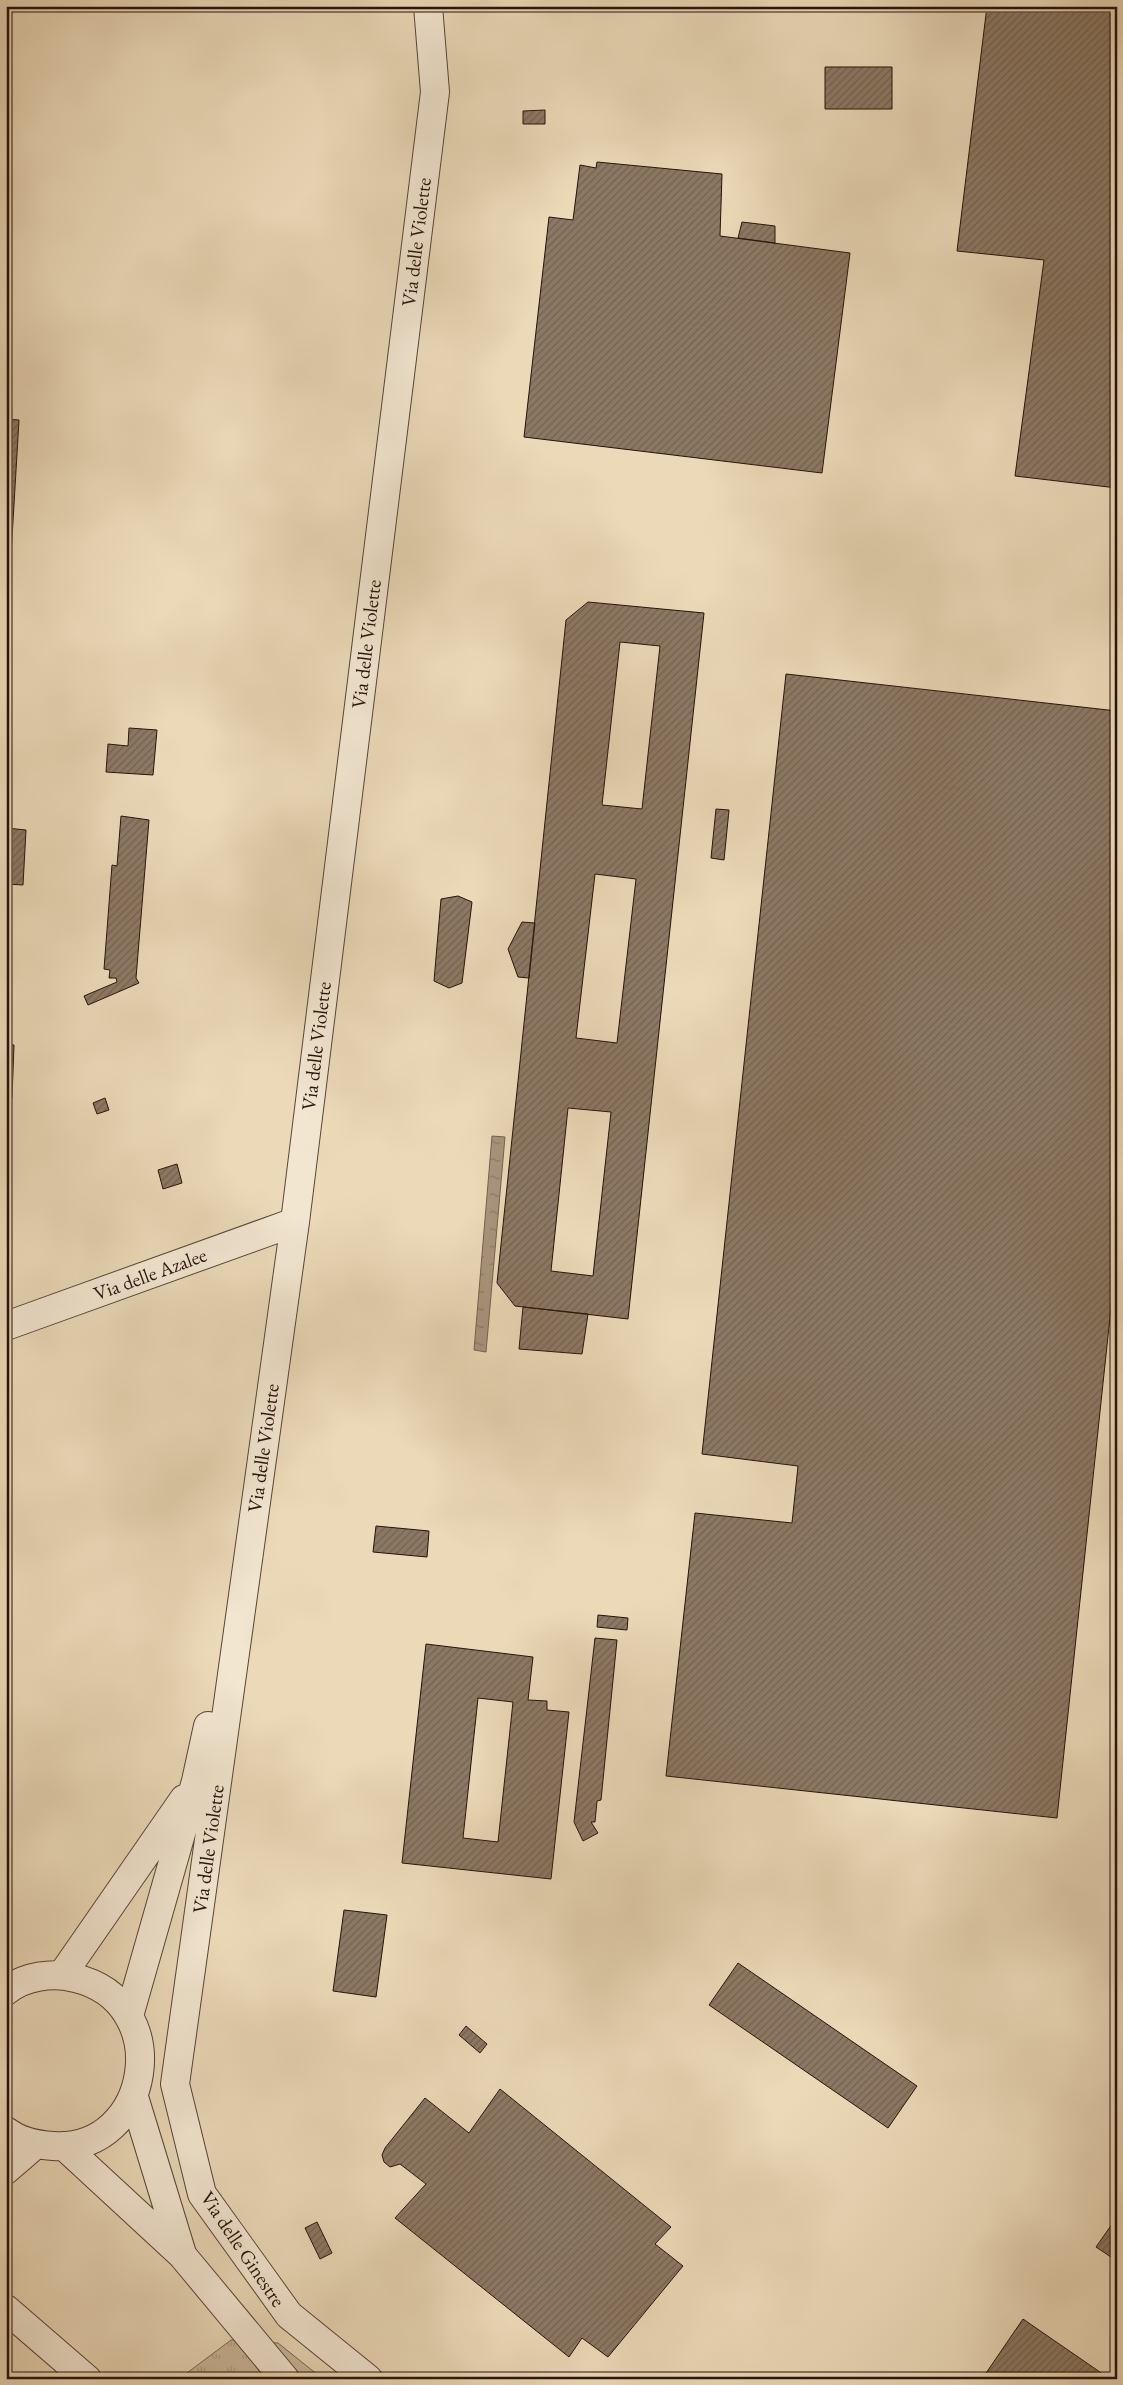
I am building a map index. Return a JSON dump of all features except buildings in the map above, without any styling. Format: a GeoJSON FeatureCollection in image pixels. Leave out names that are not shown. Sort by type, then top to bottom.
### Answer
{"type":"FeatureCollection","features":[{"type":"Feature","properties":{"kind":"street","name":"Via delle Violette"},"geometry":{"type":"LineString","coordinates":[[175,2084],[294,1222],[435,92],[428,6]]}},
{"type":"Feature","properties":{"kind":"street","name":"Via delle Azalee"},"geometry":{"type":"LineString","coordinates":[[6,1326],[294,1222]]}},
{"type":"Feature","properties":{"kind":"street"},"geometry":{"type":"LineString","coordinates":[[129,2016],[196,1782],[253,1523]]}},
{"type":"Feature","properties":{"kind":"street"},"geometry":{"type":"LineString","coordinates":[[62,1974],[196,1782]]}},
{"type":"Feature","properties":{"kind":"street"},"geometry":{"type":"LineString","coordinates":[[6,1991],[35,1977],[62,1974],[88,1981],[112,1995],[129,2016],[139,2041],[141,2068],[134,2097],[117,2121],[93,2138],[64,2146],[35,2145],[6,2131]]}},
{"type":"Feature","properties":{"kind":"street","name":"Via delle Ginestre"},"geometry":{"type":"LineString","coordinates":[[175,2084],[202,2194],[289,2316],[368,2379]]}},
{"type":"Feature","properties":{"kind":"street"},"geometry":{"type":"LineString","coordinates":[[134,2097],[182,2255]]}},
{"type":"Feature","properties":{"kind":"street"},"geometry":{"type":"LineString","coordinates":[[6,2170],[35,2145]]}},
{"type":"Feature","properties":{"kind":"street"},"geometry":{"type":"LineString","coordinates":[[64,2146],[182,2255],[284,2379]]}},
{"type":"Feature","properties":{"kind":"street"},"geometry":{"type":"LineString","coordinates":[[6,2308],[87,2379]]}},
{"type":"Feature","properties":{"kind":"green space"},"geometry":{"type":"Polygon","coordinates":[[[231,2340],[278,2343],[323,2379],[179,2379],[231,2340]]]}},
{"type":"Feature","properties":{"kind":"water"},"geometry":{"type":"Polygon","coordinates":[[[492,1136],[505,1137],[486,1352],[474,1350],[492,1136]]]}}]}
